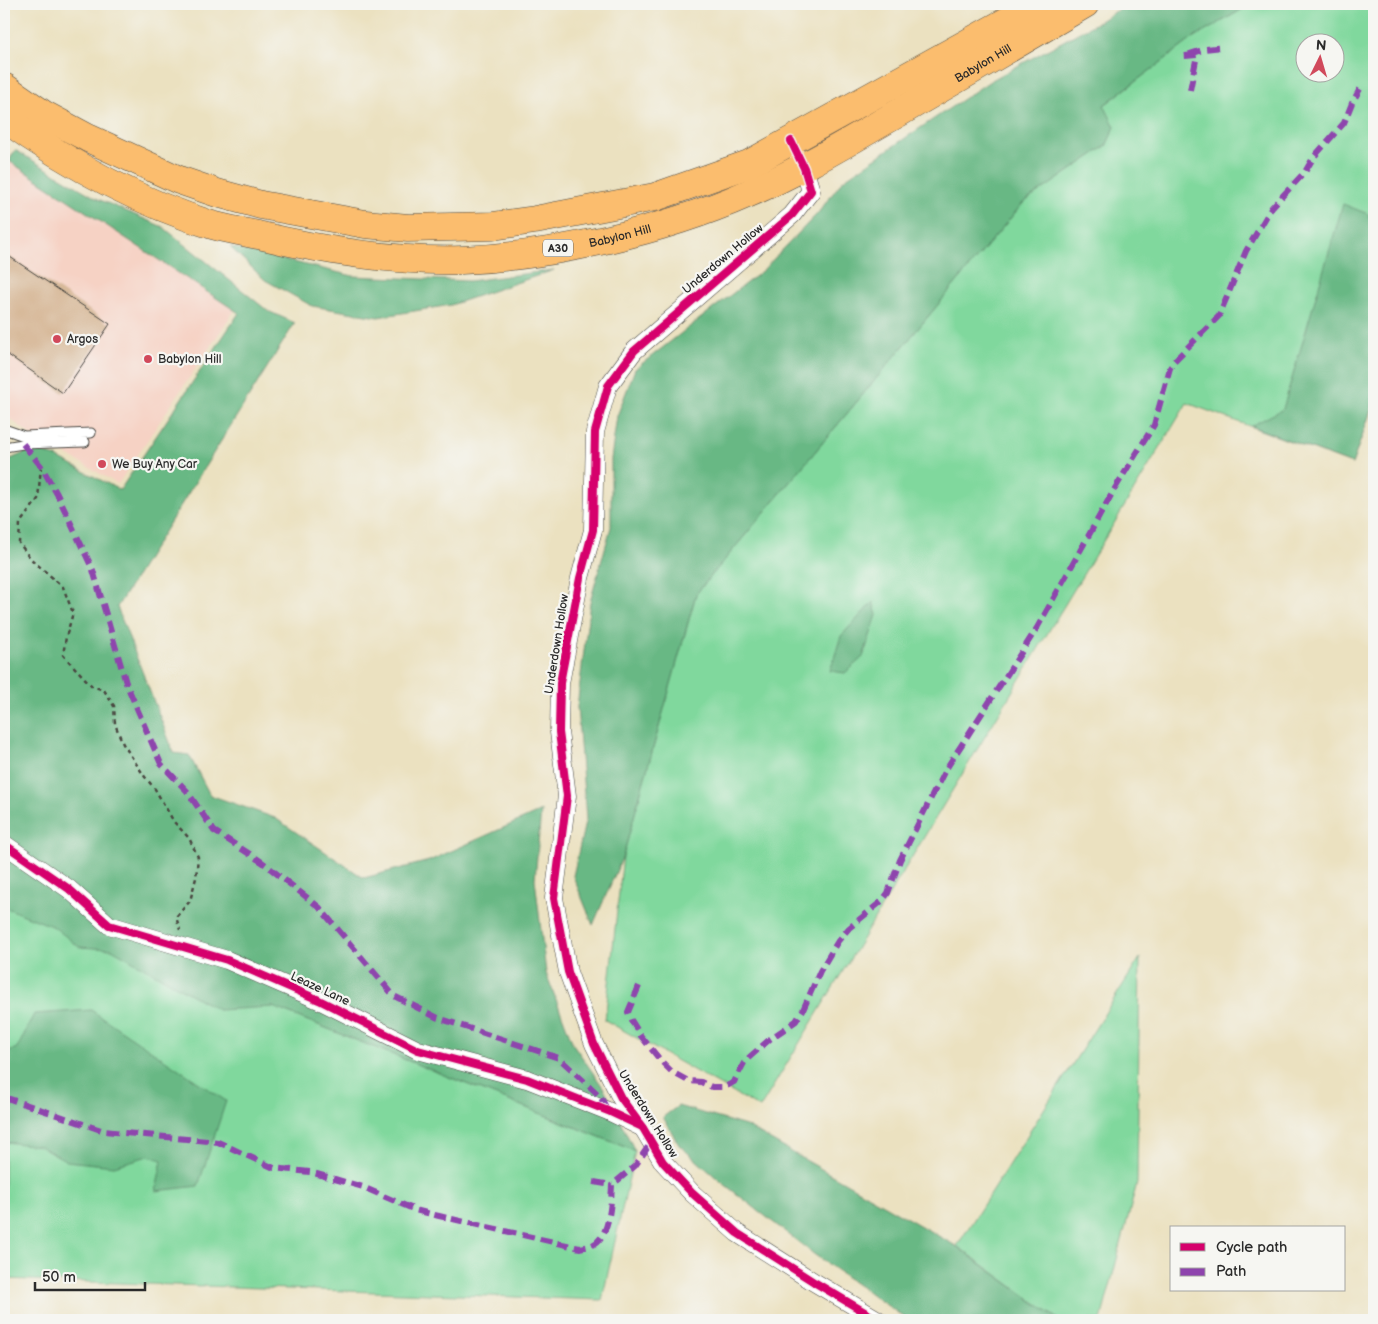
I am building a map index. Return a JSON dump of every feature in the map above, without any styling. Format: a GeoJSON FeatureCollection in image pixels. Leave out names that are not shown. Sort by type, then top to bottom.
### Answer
{"type":"FeatureCollection","features":[{"type":"Feature","properties":{"kind":"main road","name":"Babylon Hill"},"geometry":{"type":"LineString","coordinates":[[4,87],[51,118],[128,157],[179,180],[261,205],[365,224],[408,228],[493,226],[655,197],[748,164],[1038,4]]}},
{"type":"Feature","properties":{"kind":"main road","name":"Babylon Hill"},"geometry":{"type":"LineString","coordinates":[[4,118],[81,168],[166,208],[214,225],[304,246],[357,254],[462,260],[529,253],[597,242],[685,218],[745,195],[804,168],[1084,4]]}},
{"type":"Feature","properties":{"kind":"street"},"geometry":{"type":"LineString","coordinates":[[791,141],[804,168]]}},
{"type":"Feature","properties":{"kind":"street","name":"Underdown Hollow"},"geometry":{"type":"LineString","coordinates":[[804,168],[811,192],[792,216],[634,350],[608,386],[595,432],[593,530],[580,578],[560,682],[558,732],[567,796],[554,898],[568,972],[594,1044],[622,1098],[644,1128],[663,1162],[692,1193],[738,1232],[814,1282],[878,1320]]}},
{"type":"Feature","properties":{"kind":"street","name":"Leaze Lane"},"geometry":{"type":"LineString","coordinates":[[4,844],[69,889],[109,925],[227,960],[319,1000],[418,1050],[527,1079],[608,1111],[644,1128]]}},
{"type":"Feature","properties":{"kind":"lane"},"geometry":{"type":"LineString","coordinates":[[4,429],[23,440],[85,442]]}},
{"type":"Feature","properties":{"kind":"lane"},"geometry":{"type":"LineString","coordinates":[[4,447],[23,440],[92,433]]}},
{"type":"Feature","properties":{"kind":"path"},"geometry":{"type":"LineString","coordinates":[[40,466],[38,499],[20,523],[19,543],[31,559],[62,588],[73,612],[63,655],[92,686],[104,690],[114,706],[115,724],[124,744],[145,778],[155,789],[174,822],[190,838],[198,856],[196,878],[190,901],[176,917],[180,932]]}},
{"type":"Feature","properties":{"kind":"shaded area","name":"Babylon Hill"},"geometry":{"type":"Polygon","coordinates":[[[4,154],[237,307],[118,484],[67,455],[47,448],[4,414],[4,154]]]}},
{"type":"Feature","properties":{"kind":"green space"},"geometry":{"type":"Polygon","coordinates":[[[1127,4],[1251,4],[1192,39],[1104,105],[1115,127],[1106,146],[1023,203],[696,594],[623,856],[593,925],[573,876],[586,818],[577,707],[590,602],[611,527],[611,459],[617,416],[635,369],[763,270],[818,213],[843,180],[990,81],[1100,21],[1127,4]]]}},
{"type":"Feature","properties":{"kind":"green space"},"geometry":{"type":"Polygon","coordinates":[[[1251,4],[1374,4],[1374,402],[1352,464],[1187,403],[760,1108],[605,1020],[623,856],[696,594],[1023,203],[1106,146],[1114,127],[1103,106],[1192,39],[1251,4]]]}},
{"type":"Feature","properties":{"kind":"green space"},"geometry":{"type":"Polygon","coordinates":[[[15,150],[98,199],[163,227],[268,311],[295,323],[117,607],[174,753],[189,755],[210,795],[275,818],[364,878],[429,861],[541,811],[535,879],[546,973],[573,1044],[605,1090],[635,1151],[273,1007],[218,1010],[112,949],[79,947],[54,927],[4,907],[4,462],[33,449],[56,457],[120,490],[239,313],[9,161],[15,150]]]}},
{"type":"Feature","properties":{"kind":"green space"},"geometry":{"type":"Polygon","coordinates":[[[1343,204],[1368,214],[1374,224],[1374,402],[1352,464],[1251,426],[1283,409],[1343,204]]]}},
{"type":"Feature","properties":{"kind":"green space"},"geometry":{"type":"Polygon","coordinates":[[[230,247],[353,276],[469,281],[554,270],[451,305],[378,317],[312,306],[265,280],[230,247]]]}},
{"type":"Feature","properties":{"kind":"green space"},"geometry":{"type":"Polygon","coordinates":[[[873,602],[877,615],[863,657],[845,673],[830,671],[841,636],[873,602]]]}},
{"type":"Feature","properties":{"kind":"green space"},"geometry":{"type":"Polygon","coordinates":[[[4,900],[635,1151],[602,1300],[4,1279],[4,900]]]}},
{"type":"Feature","properties":{"kind":"green space"},"geometry":{"type":"Polygon","coordinates":[[[1140,958],[1137,1183],[1101,1320],[1059,1320],[957,1246],[1140,958]]]}},
{"type":"Feature","properties":{"kind":"green space"},"geometry":{"type":"Polygon","coordinates":[[[91,1010],[226,1101],[198,1186],[156,1191],[162,1160],[148,1156],[114,1166],[67,1161],[40,1146],[5,1142],[12,1107],[4,1083],[4,1055],[18,1047],[34,1014],[91,1010]]]}},
{"type":"Feature","properties":{"kind":"green space"},"geometry":{"type":"Polygon","coordinates":[[[678,1106],[746,1126],[956,1246],[1059,1320],[908,1320],[815,1255],[719,1180],[679,1145],[663,1117],[678,1106]]]}},
{"type":"Feature","properties":{"kind":"building","name":"Argos"},"geometry":{"type":"Polygon","coordinates":[[[4,253],[110,324],[63,393],[4,352],[4,253]]]}},
{"type":"Feature","properties":{"kind":"marked path"},"geometry":{"type":"LineString","coordinates":[[1190,90],[1197,55],[1184,56],[1205,49],[1224,47]]}},
{"type":"Feature","properties":{"kind":"marked path"},"geometry":{"type":"LineString","coordinates":[[639,986],[628,1012],[641,1036],[672,1072],[688,1081],[701,1082],[712,1087],[725,1087],[734,1082],[745,1061],[770,1039],[796,1021],[803,1010],[820,971],[838,941],[849,928],[882,901],[888,893],[900,860],[944,772],[1037,628],[1114,490],[1154,425],[1170,368],[1174,361],[1219,316],[1246,251],[1272,207],[1305,172],[1313,158],[1344,123],[1360,89]]}},
{"type":"Feature","properties":{"kind":"marked path"},"geometry":{"type":"LineString","coordinates":[[23,444],[41,466],[57,494],[93,570],[126,683],[161,764],[187,791],[214,831],[262,862],[319,907],[394,996],[438,1018],[559,1058],[600,1096],[608,1111]]}},
{"type":"Feature","properties":{"kind":"marked path"},"geometry":{"type":"LineString","coordinates":[[4,1097],[104,1131],[218,1142],[274,1168],[310,1172],[363,1187],[415,1210],[580,1248],[592,1245],[603,1235],[608,1219],[612,1185],[635,1166],[648,1147],[646,1138]]}},
{"type":"Feature","properties":{"kind":"marked path"},"geometry":{"type":"LineString","coordinates":[[594,1182],[612,1185]]}},
{"type":"Feature","properties":{"kind":"cycle path"},"geometry":{"type":"LineString","coordinates":[[791,141],[804,168],[811,191],[792,215],[634,351],[608,386],[595,432],[593,530],[580,578],[560,683],[559,732],[567,796],[554,898],[568,972],[594,1044],[621,1098],[643,1128],[663,1162],[692,1193],[737,1233],[878,1320]]}},
{"type":"Feature","properties":{"kind":"cycle path"},"geometry":{"type":"LineString","coordinates":[[4,844],[69,889],[109,925],[227,960],[319,1000],[418,1050],[527,1079],[608,1111],[642,1127]]}},
{"type":"Feature","properties":{"kind":"place","name":"Argos"},"geometry":{"type":"Point","coordinates":[57,339]}},
{"type":"Feature","properties":{"kind":"place","name":"Babylon Hill"},"geometry":{"type":"Point","coordinates":[148,359]}},
{"type":"Feature","properties":{"kind":"place","name":"We Buy Any Car"},"geometry":{"type":"Point","coordinates":[102,464]}}]}
